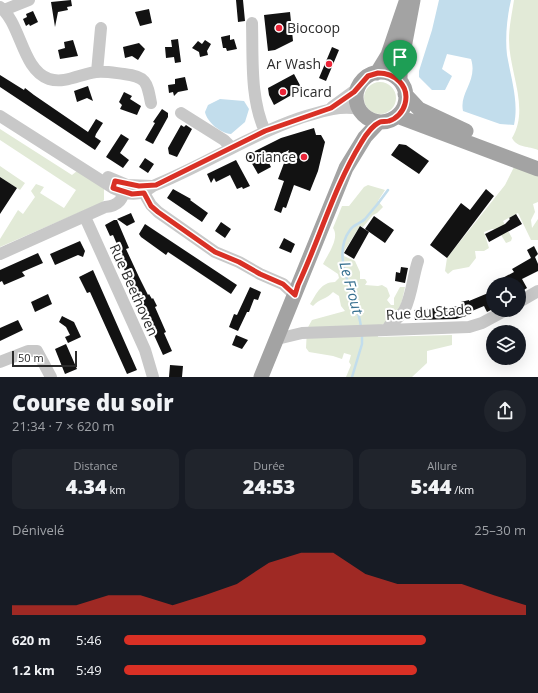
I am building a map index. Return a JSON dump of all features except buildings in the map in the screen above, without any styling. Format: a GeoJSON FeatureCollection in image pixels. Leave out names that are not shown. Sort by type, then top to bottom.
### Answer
{"type":"FeatureCollection","features":[{"type":"Feature","properties":{"kind":"main road"},"geometry":{"type":"LineString","coordinates":[[378,73],[388,55],[406,0]]}},
{"type":"Feature","properties":{"kind":"main road"},"geometry":{"type":"LineString","coordinates":[[360,112],[373,121],[389,121],[397,116],[405,104],[400,69],[413,0]]}},
{"type":"Feature","properties":{"kind":"main road"},"geometry":{"type":"LineString","coordinates":[[262,377],[346,168],[360,112],[356,95],[358,88],[364,79],[378,73],[393,76],[415,106],[429,115],[538,160]]}},
{"type":"Feature","properties":{"kind":"main road"},"geometry":{"type":"LineString","coordinates":[[397,116],[538,169]]}},
{"type":"Feature","properties":{"kind":"main road"},"geometry":{"type":"LineString","coordinates":[[346,168],[365,137],[379,122]]}},
{"type":"Feature","properties":{"kind":"street"},"geometry":{"type":"LineString","coordinates":[[29,0],[2,9],[32,64],[40,74],[48,79],[63,80],[97,72],[112,72],[141,77],[146,83],[151,103]]}},
{"type":"Feature","properties":{"kind":"street"},"geometry":{"type":"LineString","coordinates":[[252,23],[256,100],[259,118],[265,131]]}},
{"type":"Feature","properties":{"kind":"street"},"geometry":{"type":"LineString","coordinates":[[97,72],[101,28]]}},
{"type":"Feature","properties":{"kind":"street"},"geometry":{"type":"LineString","coordinates":[[331,108],[358,88]]}},
{"type":"Feature","properties":{"kind":"street"},"geometry":{"type":"LineString","coordinates":[[0,116],[120,187],[149,190],[265,131],[331,108],[344,107],[360,112]]}},
{"type":"Feature","properties":{"kind":"street"},"geometry":{"type":"LineString","coordinates":[[0,108],[120,187]]}},
{"type":"Feature","properties":{"kind":"street"},"geometry":{"type":"LineString","coordinates":[[181,113],[224,140],[231,148]]}},
{"type":"Feature","properties":{"kind":"street"},"geometry":{"type":"LineString","coordinates":[[0,254],[105,208],[120,187]]}},
{"type":"Feature","properties":{"kind":"street"},"geometry":{"type":"LineString","coordinates":[[149,190],[151,206],[158,212],[215,252],[283,284],[295,295]]}},
{"type":"Feature","properties":{"kind":"street","name":"Rue Beethoven"},"geometry":{"type":"LineString","coordinates":[[85,217],[147,356],[153,377]]}},
{"type":"Feature","properties":{"kind":"street"},"geometry":{"type":"LineString","coordinates":[[387,330],[405,310],[418,261]]}},
{"type":"Feature","properties":{"kind":"street"},"geometry":{"type":"LineString","coordinates":[[526,298],[538,291]]}},
{"type":"Feature","properties":{"kind":"street","name":"Rue du Stade"},"geometry":{"type":"LineString","coordinates":[[277,339],[302,333],[469,327],[482,323],[493,317]]}},
{"type":"Feature","properties":{"kind":"street"},"geometry":{"type":"LineString","coordinates":[[284,322],[302,333]]}},
{"type":"Feature","properties":{"kind":"street"},"geometry":{"type":"LineString","coordinates":[[0,362],[28,351],[37,351],[51,377]]}},
{"type":"Feature","properties":{"kind":"green space"},"geometry":{"type":"Polygon","coordinates":[[[514,0],[538,0],[538,150],[517,144],[512,138],[517,126],[519,115],[519,102],[509,40],[514,0]]]}},
{"type":"Feature","properties":{"kind":"green space"},"geometry":{"type":"Polygon","coordinates":[[[377,82],[383,82],[392,86],[396,98],[392,110],[383,114],[377,114],[368,110],[364,101],[364,95],[368,86],[377,82]]]}},
{"type":"Feature","properties":{"kind":"green space"},"geometry":{"type":"Polygon","coordinates":[[[0,129],[72,175],[77,171],[104,187],[104,200],[101,203],[0,247],[0,239],[18,210],[23,214],[35,197],[31,191],[36,184],[44,187],[40,193],[64,208],[76,190],[0,140],[0,129]]]}},
{"type":"Feature","properties":{"kind":"green space"},"geometry":{"type":"Polygon","coordinates":[[[0,166],[25,183],[20,190],[0,177],[0,166]]]}},
{"type":"Feature","properties":{"kind":"green space"},"geometry":{"type":"Polygon","coordinates":[[[514,167],[538,175],[538,202],[533,204],[535,212],[531,220],[532,228],[538,219],[538,240],[531,240],[518,213],[503,221],[512,238],[511,241],[506,243],[498,230],[492,229],[484,232],[489,248],[484,251],[475,251],[476,258],[469,267],[453,270],[448,274],[445,271],[447,258],[505,185],[514,167]]]}},
{"type":"Feature","properties":{"kind":"green space"},"geometry":{"type":"Polygon","coordinates":[[[368,185],[385,190],[378,201],[383,207],[373,215],[363,227],[360,226],[343,253],[344,256],[355,261],[360,272],[360,279],[365,279],[367,282],[365,285],[382,285],[387,288],[390,296],[387,300],[391,305],[394,305],[394,298],[400,287],[405,287],[398,311],[386,323],[379,326],[378,337],[452,335],[452,345],[427,351],[427,363],[412,377],[346,377],[351,365],[349,362],[351,355],[344,353],[342,359],[309,352],[306,348],[307,329],[312,320],[345,311],[341,306],[339,296],[333,292],[313,306],[310,304],[317,292],[323,286],[330,282],[335,282],[339,278],[338,274],[323,264],[334,241],[335,232],[333,228],[342,206],[349,206],[364,187],[368,185]]]}},
{"type":"Feature","properties":{"kind":"water"},"geometry":{"type":"Polygon","coordinates":[[[439,0],[511,0],[507,20],[506,42],[516,108],[514,125],[500,124],[463,111],[462,104],[472,74],[473,67],[471,59],[447,54],[442,69],[452,76],[445,90],[432,90],[419,77],[419,71],[432,30],[439,0]]]}},
{"type":"Feature","properties":{"kind":"water"},"geometry":{"type":"Polygon","coordinates":[[[220,99],[244,101],[249,109],[245,122],[231,134],[218,129],[208,120],[206,116],[205,112],[208,105],[220,99]]]}},
{"type":"Feature","properties":{"kind":"waterway","name":"Le Frout"},"geometry":{"type":"LineString","coordinates":[[361,327],[359,315],[343,265],[342,253],[344,241],[350,230],[365,219],[388,190]]}},
{"type":"Feature","properties":{"kind":"waterway","name":"Le Frout"},"geometry":{"type":"LineString","coordinates":[[352,377],[362,344],[362,333]]}},
{"type":"Feature","properties":{"kind":"place","name":"Biocoop"},"geometry":{"type":"Point","coordinates":[279,28]}},
{"type":"Feature","properties":{"kind":"place","name":"Ar Wash"},"geometry":{"type":"Point","coordinates":[329,64]}},
{"type":"Feature","properties":{"kind":"place","name":"Picard"},"geometry":{"type":"Point","coordinates":[283,92]}},
{"type":"Feature","properties":{"kind":"place","name":"Oriance"},"geometry":{"type":"Point","coordinates":[304,157]}},
{"type":"Feature","properties":{"kind":"route"},"geometry":{"type":"LineString","coordinates":[[386,73],[400,81],[404,89],[406,99],[405,104],[397,116],[389,121],[379,122],[368,133],[346,168],[295,295],[290,288],[283,284],[215,252],[158,212],[151,206],[144,193],[124,193],[113,188],[115,181],[139,186],[156,185],[265,131],[331,108],[354,92],[364,79],[372,74],[386,73]]}}]}
